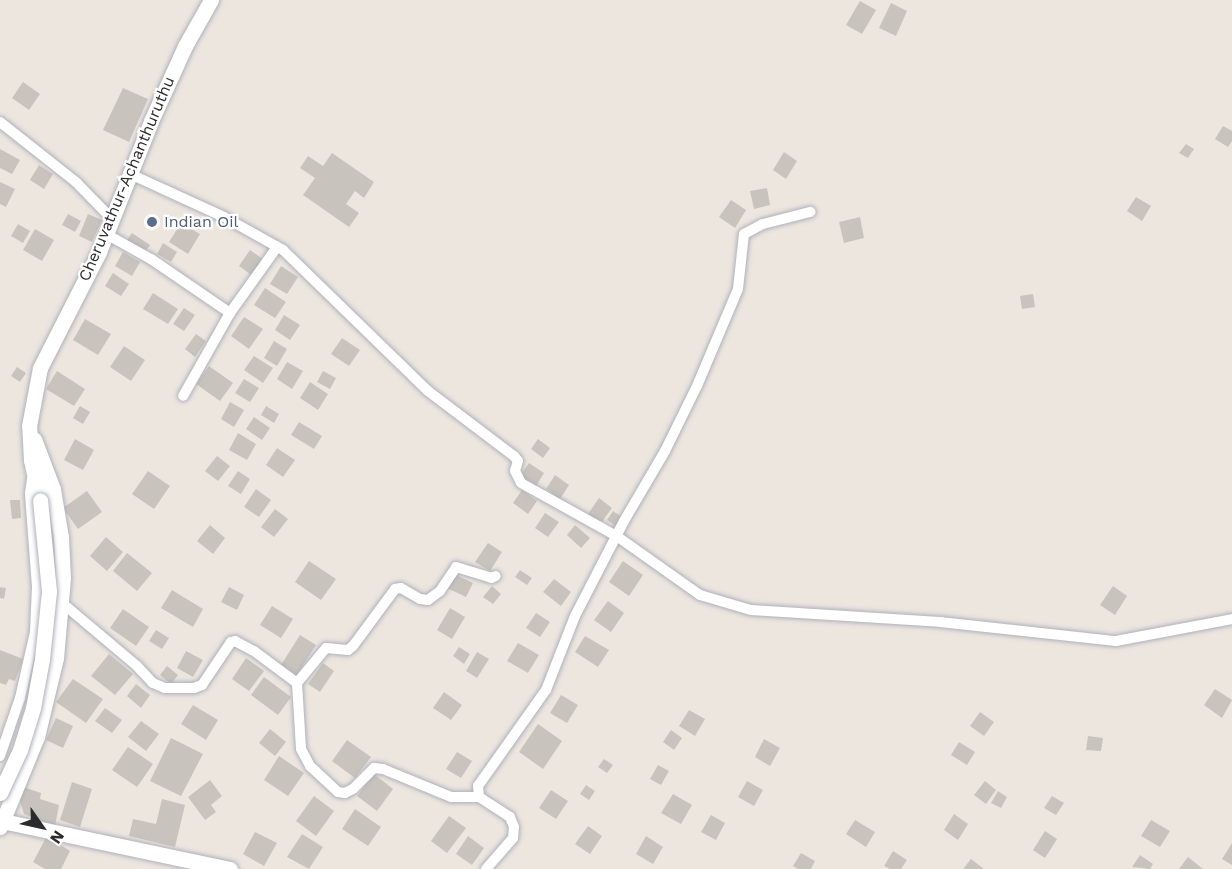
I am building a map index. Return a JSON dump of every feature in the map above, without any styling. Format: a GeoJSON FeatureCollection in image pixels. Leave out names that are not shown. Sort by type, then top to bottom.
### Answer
{"type":"FeatureCollection","features":[{"type":"Feature","properties":{"kind":"main road","name":"Cheruvathur-Achanthuruthu"},"geometry":{"type":"LineString","coordinates":[[0,793],[20,750],[33,708],[42,659],[50,591],[29,426],[40,368],[106,234],[128,173],[185,46],[211,0]]}},
{"type":"Feature","properties":{"kind":"main road"},"geometry":{"type":"LineString","coordinates":[[29,426],[53,489],[61,537],[63,578],[56,658],[39,726],[1,824],[230,869]]}},
{"type":"Feature","properties":{"kind":"street"},"geometry":{"type":"LineString","coordinates":[[0,122],[76,182],[112,219]]}},
{"type":"Feature","properties":{"kind":"street"},"geometry":{"type":"LineString","coordinates":[[128,173],[224,217],[278,247],[428,392],[514,456],[518,461],[515,471],[520,483],[618,537],[700,595],[751,610],[940,622],[1116,641],[1232,619]]}},
{"type":"Feature","properties":{"kind":"street"},"geometry":{"type":"LineString","coordinates":[[479,797],[478,786],[546,690],[575,616],[665,451],[711,357],[738,289],[744,234],[763,224],[810,212]]}},
{"type":"Feature","properties":{"kind":"street"},"geometry":{"type":"LineString","coordinates":[[106,234],[151,259],[230,313]]}},
{"type":"Feature","properties":{"kind":"street"},"geometry":{"type":"LineString","coordinates":[[183,396],[230,313],[278,247]]}},
{"type":"Feature","properties":{"kind":"street"},"geometry":{"type":"LineString","coordinates":[[0,756],[22,689],[35,632],[37,587],[30,493],[33,468]]}},
{"type":"Feature","properties":{"kind":"street"},"geometry":{"type":"LineString","coordinates":[[486,869],[513,838],[514,828],[510,817],[479,797],[450,796],[383,769],[374,768],[353,789],[345,793],[338,792],[310,766],[300,749],[297,683],[326,648],[348,650],[353,646],[395,589],[401,588],[420,599],[428,600],[440,591],[456,567],[491,578],[496,576]]}},
{"type":"Feature","properties":{"kind":"street"},"geometry":{"type":"LineString","coordinates":[[61,603],[137,666],[153,683],[165,688],[194,688],[202,685],[227,645],[235,641],[297,683]]}},
{"type":"Feature","properties":{"kind":"street"},"geometry":{"type":"LineString","coordinates":[[0,772],[18,780]]}},
{"type":"Feature","properties":{"kind":"building"},"geometry":{"type":"Polygon","coordinates":[[[860,1],[876,10],[862,34],[846,25],[860,1]]]}},
{"type":"Feature","properties":{"kind":"building"},"geometry":{"type":"Polygon","coordinates":[[[891,3],[907,11],[896,36],[879,28],[891,3]]]}},
{"type":"Feature","properties":{"kind":"building"},"geometry":{"type":"Polygon","coordinates":[[[23,82],[40,94],[29,110],[12,98],[23,82]]]}},
{"type":"Feature","properties":{"kind":"building"},"geometry":{"type":"Polygon","coordinates":[[[123,88],[148,99],[129,142],[103,130],[123,88]]]}},
{"type":"Feature","properties":{"kind":"building"},"geometry":{"type":"Polygon","coordinates":[[[1223,126],[1232,131],[1232,141],[1228,147],[1215,139],[1223,126]]]}},
{"type":"Feature","properties":{"kind":"building"},"geometry":{"type":"Polygon","coordinates":[[[1186,144],[1194,149],[1188,158],[1179,153],[1186,144]]]}},
{"type":"Feature","properties":{"kind":"building"},"geometry":{"type":"Polygon","coordinates":[[[0,149],[20,160],[12,174],[0,168],[0,149]]]}},
{"type":"Feature","properties":{"kind":"building"},"geometry":{"type":"Polygon","coordinates":[[[784,152],[797,161],[786,179],[773,170],[784,152]]]}},
{"type":"Feature","properties":{"kind":"building"},"geometry":{"type":"Polygon","coordinates":[[[332,153],[374,182],[364,198],[355,191],[346,204],[359,213],[349,227],[303,195],[315,178],[300,168],[308,156],[323,166],[332,153]]]}},
{"type":"Feature","properties":{"kind":"building"},"geometry":{"type":"Polygon","coordinates":[[[39,165],[53,174],[44,189],[30,180],[39,165]]]}},
{"type":"Feature","properties":{"kind":"building"},"geometry":{"type":"Polygon","coordinates":[[[0,182],[15,189],[6,207],[0,204],[0,182]]]}},
{"type":"Feature","properties":{"kind":"building"},"geometry":{"type":"Polygon","coordinates":[[[767,188],[770,205],[754,209],[750,191],[767,188]]]}},
{"type":"Feature","properties":{"kind":"building"},"geometry":{"type":"Polygon","coordinates":[[[1136,197],[1151,206],[1142,221],[1127,211],[1136,197]]]}},
{"type":"Feature","properties":{"kind":"building"},"geometry":{"type":"Polygon","coordinates":[[[731,200],[746,210],[735,228],[719,217],[731,200]]]}},
{"type":"Feature","properties":{"kind":"building"},"geometry":{"type":"Polygon","coordinates":[[[68,214],[81,221],[75,232],[62,225],[68,214]]]}},
{"type":"Feature","properties":{"kind":"building"},"geometry":{"type":"Polygon","coordinates":[[[88,214],[102,220],[92,242],[79,236],[88,214]]]}},
{"type":"Feature","properties":{"kind":"building"},"geometry":{"type":"Polygon","coordinates":[[[860,217],[864,238],[844,243],[839,222],[860,217]]]}},
{"type":"Feature","properties":{"kind":"building"},"geometry":{"type":"Polygon","coordinates":[[[181,223],[200,234],[188,254],[169,242],[181,223]]]}},
{"type":"Feature","properties":{"kind":"building"},"geometry":{"type":"Polygon","coordinates":[[[18,224],[30,231],[23,243],[11,236],[18,224]]]}},
{"type":"Feature","properties":{"kind":"building"},"geometry":{"type":"Polygon","coordinates":[[[35,229],[54,240],[42,261],[23,250],[35,229]]]}},
{"type":"Feature","properties":{"kind":"building"},"geometry":{"type":"Polygon","coordinates":[[[132,233],[150,245],[145,252],[127,240],[132,233]]]}},
{"type":"Feature","properties":{"kind":"building"},"geometry":{"type":"Polygon","coordinates":[[[163,243],[177,252],[171,262],[157,254],[163,243]]]}},
{"type":"Feature","properties":{"kind":"building"},"geometry":{"type":"Polygon","coordinates":[[[250,250],[264,260],[253,276],[239,266],[250,250]]]}},
{"type":"Feature","properties":{"kind":"building"},"geometry":{"type":"Polygon","coordinates":[[[123,252],[140,262],[132,276],[115,266],[123,252]]]}},
{"type":"Feature","properties":{"kind":"building"},"geometry":{"type":"Polygon","coordinates":[[[281,266],[298,277],[287,294],[270,284],[281,266]]]}},
{"type":"Feature","properties":{"kind":"building"},"geometry":{"type":"Polygon","coordinates":[[[113,273],[129,284],[121,296],[105,286],[113,273]]]}},
{"type":"Feature","properties":{"kind":"building"},"geometry":{"type":"Polygon","coordinates":[[[265,288],[286,302],[275,318],[254,305],[265,288]]]}},
{"type":"Feature","properties":{"kind":"building"},"geometry":{"type":"Polygon","coordinates":[[[153,293],[178,309],[168,324],[143,309],[153,293]]]}},
{"type":"Feature","properties":{"kind":"building"},"geometry":{"type":"Polygon","coordinates":[[[1033,294],[1035,307],[1022,309],[1020,296],[1033,294]]]}},
{"type":"Feature","properties":{"kind":"building"},"geometry":{"type":"Polygon","coordinates":[[[184,308],[195,315],[184,331],[173,324],[184,308]]]}},
{"type":"Feature","properties":{"kind":"building"},"geometry":{"type":"Polygon","coordinates":[[[284,315],[300,325],[290,340],[275,330],[284,315]]]}},
{"type":"Feature","properties":{"kind":"building"},"geometry":{"type":"Polygon","coordinates":[[[244,317],[263,329],[249,349],[231,336],[244,317]]]}},
{"type":"Feature","properties":{"kind":"building"},"geometry":{"type":"Polygon","coordinates":[[[85,319],[111,334],[98,355],[73,340],[85,319]]]}},
{"type":"Feature","properties":{"kind":"building"},"geometry":{"type":"Polygon","coordinates":[[[196,334],[206,341],[195,357],[185,349],[196,334]]]}},
{"type":"Feature","properties":{"kind":"building"},"geometry":{"type":"Polygon","coordinates":[[[342,338],[360,350],[349,366],[331,354],[342,338]]]}},
{"type":"Feature","properties":{"kind":"building"},"geometry":{"type":"Polygon","coordinates":[[[274,341],[287,349],[277,366],[264,358],[274,341]]]}},
{"type":"Feature","properties":{"kind":"building"},"geometry":{"type":"Polygon","coordinates":[[[124,346],[145,360],[131,381],[110,367],[124,346]]]}},
{"type":"Feature","properties":{"kind":"building"},"geometry":{"type":"Polygon","coordinates":[[[254,356],[273,368],[263,383],[244,370],[254,356]]]}},
{"type":"Feature","properties":{"kind":"building"},"geometry":{"type":"Polygon","coordinates":[[[287,362],[303,371],[292,389],[277,379],[287,362]]]}},
{"type":"Feature","properties":{"kind":"building"},"geometry":{"type":"Polygon","coordinates":[[[209,366],[233,383],[220,401],[196,384],[209,366]]]}},
{"type":"Feature","properties":{"kind":"building"},"geometry":{"type":"Polygon","coordinates":[[[17,367],[26,373],[20,382],[11,376],[17,367]]]}},
{"type":"Feature","properties":{"kind":"building"},"geometry":{"type":"Polygon","coordinates":[[[57,371],[85,389],[74,406],[46,389],[57,371]]]}},
{"type":"Feature","properties":{"kind":"building"},"geometry":{"type":"Polygon","coordinates":[[[323,371],[336,378],[330,389],[317,382],[323,371]]]}},
{"type":"Feature","properties":{"kind":"building"},"geometry":{"type":"Polygon","coordinates":[[[244,379],[259,388],[250,402],[235,393],[244,379]]]}},
{"type":"Feature","properties":{"kind":"building"},"geometry":{"type":"Polygon","coordinates":[[[310,382],[328,394],[318,410],[300,398],[310,382]]]}},
{"type":"Feature","properties":{"kind":"building"},"geometry":{"type":"Polygon","coordinates":[[[230,402],[244,410],[234,427],[221,419],[230,402]]]}},
{"type":"Feature","properties":{"kind":"building"},"geometry":{"type":"Polygon","coordinates":[[[80,406],[90,412],[83,424],[73,418],[80,406]]]}},
{"type":"Feature","properties":{"kind":"building"},"geometry":{"type":"Polygon","coordinates":[[[266,406],[279,414],[274,423],[261,415],[266,406]]]}},
{"type":"Feature","properties":{"kind":"building"},"geometry":{"type":"Polygon","coordinates":[[[254,417],[270,428],[262,440],[246,429],[254,417]]]}},
{"type":"Feature","properties":{"kind":"building"},"geometry":{"type":"Polygon","coordinates":[[[299,422],[322,436],[314,449],[291,435],[299,422]]]}},
{"type":"Feature","properties":{"kind":"building"},"geometry":{"type":"Polygon","coordinates":[[[238,433],[256,444],[247,460],[229,450],[238,433]]]}},
{"type":"Feature","properties":{"kind":"building"},"geometry":{"type":"Polygon","coordinates":[[[75,439],[94,450],[83,470],[64,460],[75,439]]]}},
{"type":"Feature","properties":{"kind":"building"},"geometry":{"type":"Polygon","coordinates":[[[538,439],[550,448],[543,458],[531,449],[538,439]]]}},
{"type":"Feature","properties":{"kind":"building"},"geometry":{"type":"Polygon","coordinates":[[[277,448],[295,460],[283,477],[266,465],[277,448]]]}},
{"type":"Feature","properties":{"kind":"building"},"geometry":{"type":"Polygon","coordinates":[[[217,456],[230,466],[218,481],[205,471],[217,456]]]}},
{"type":"Feature","properties":{"kind":"building"},"geometry":{"type":"Polygon","coordinates":[[[529,463],[544,473],[536,486],[520,476],[529,463]]]}},
{"type":"Feature","properties":{"kind":"building"},"geometry":{"type":"Polygon","coordinates":[[[148,471],[170,486],[154,509],[132,494],[148,471]]]}},
{"type":"Feature","properties":{"kind":"building"},"geometry":{"type":"Polygon","coordinates":[[[238,471],[250,479],[241,494],[228,486],[238,471]]]}},
{"type":"Feature","properties":{"kind":"building"},"geometry":{"type":"Polygon","coordinates":[[[555,475],[569,485],[560,499],[546,489],[555,475]]]}},
{"type":"Feature","properties":{"kind":"building"},"geometry":{"type":"Polygon","coordinates":[[[256,489],[271,500],[259,517],[244,507],[256,489]]]}},
{"type":"Feature","properties":{"kind":"building"},"geometry":{"type":"Polygon","coordinates":[[[522,490],[537,501],[528,514],[513,503],[522,490]]]}},
{"type":"Feature","properties":{"kind":"building"},"geometry":{"type":"Polygon","coordinates":[[[87,491],[102,512],[78,529],[63,508],[87,491]]]}},
{"type":"Feature","properties":{"kind":"building"},"geometry":{"type":"Polygon","coordinates":[[[599,498],[612,508],[601,523],[588,514],[599,498]]]}},
{"type":"Feature","properties":{"kind":"building"},"geometry":{"type":"Polygon","coordinates":[[[10,500],[20,500],[21,518],[12,519],[10,500]]]}},
{"type":"Feature","properties":{"kind":"building"},"geometry":{"type":"Polygon","coordinates":[[[275,509],[288,519],[274,537],[261,527],[275,509]]]}},
{"type":"Feature","properties":{"kind":"building"},"geometry":{"type":"Polygon","coordinates":[[[613,511],[623,518],[617,527],[607,520],[613,511]]]}},
{"type":"Feature","properties":{"kind":"building"},"geometry":{"type":"Polygon","coordinates":[[[545,513],[559,522],[548,537],[535,528],[545,513]]]}},
{"type":"Feature","properties":{"kind":"building"},"geometry":{"type":"Polygon","coordinates":[[[210,525],[225,538],[213,554],[197,541],[210,525]]]}},
{"type":"Feature","properties":{"kind":"building"},"geometry":{"type":"Polygon","coordinates":[[[575,525],[590,538],[581,548],[567,535],[575,525]]]}},
{"type":"Feature","properties":{"kind":"building"},"geometry":{"type":"Polygon","coordinates":[[[106,537],[123,552],[107,571],[90,556],[106,537]]]}},
{"type":"Feature","properties":{"kind":"building"},"geometry":{"type":"Polygon","coordinates":[[[488,543],[502,552],[490,571],[475,562],[488,543]]]}},
{"type":"Feature","properties":{"kind":"building"},"geometry":{"type":"Polygon","coordinates":[[[127,553],[152,573],[137,591],[113,571],[127,553]]]}},
{"type":"Feature","properties":{"kind":"building"},"geometry":{"type":"Polygon","coordinates":[[[309,561],[336,579],[321,600],[295,582],[309,561]]]}},
{"type":"Feature","properties":{"kind":"building"},"geometry":{"type":"Polygon","coordinates":[[[623,561],[643,575],[629,596],[609,582],[623,561]]]}},
{"type":"Feature","properties":{"kind":"building"},"geometry":{"type":"Polygon","coordinates":[[[520,570],[532,578],[527,585],[515,577],[520,570]]]}},
{"type":"Feature","properties":{"kind":"building"},"geometry":{"type":"Polygon","coordinates":[[[454,574],[473,583],[466,597],[447,588],[454,574]]]}},
{"type":"Feature","properties":{"kind":"building"},"geometry":{"type":"Polygon","coordinates":[[[554,579],[571,592],[561,606],[543,592],[554,579]]]}},
{"type":"Feature","properties":{"kind":"building"},"geometry":{"type":"Polygon","coordinates":[[[492,586],[501,594],[493,604],[483,597],[492,586]]]}},
{"type":"Feature","properties":{"kind":"building"},"geometry":{"type":"Polygon","coordinates":[[[1113,586],[1127,596],[1115,615],[1100,605],[1113,586]]]}},
{"type":"Feature","properties":{"kind":"building"},"geometry":{"type":"Polygon","coordinates":[[[0,587],[6,588],[4,599],[0,598],[0,587]]]}},
{"type":"Feature","properties":{"kind":"building"},"geometry":{"type":"Polygon","coordinates":[[[229,587],[244,595],[237,610],[221,602],[229,587]]]}},
{"type":"Feature","properties":{"kind":"building"},"geometry":{"type":"Polygon","coordinates":[[[172,590],[203,609],[193,627],[161,608],[172,590]]]}},
{"type":"Feature","properties":{"kind":"building"},"geometry":{"type":"Polygon","coordinates":[[[608,601],[624,613],[611,632],[594,620],[608,601]]]}},
{"type":"Feature","properties":{"kind":"building"},"geometry":{"type":"Polygon","coordinates":[[[272,606],[293,619],[281,638],[260,625],[272,606]]]}},
{"type":"Feature","properties":{"kind":"building"},"geometry":{"type":"Polygon","coordinates":[[[450,608],[465,617],[452,639],[437,630],[450,608]]]}},
{"type":"Feature","properties":{"kind":"building"},"geometry":{"type":"Polygon","coordinates":[[[123,609],[149,627],[136,646],[110,628],[123,609]]]}},
{"type":"Feature","properties":{"kind":"building"},"geometry":{"type":"Polygon","coordinates":[[[536,613],[550,622],[540,637],[526,628],[536,613]]]}},
{"type":"Feature","properties":{"kind":"building"},"geometry":{"type":"Polygon","coordinates":[[[156,630],[169,638],[162,649],[149,641],[156,630]]]}},
{"type":"Feature","properties":{"kind":"building"},"geometry":{"type":"Polygon","coordinates":[[[300,635],[316,645],[297,675],[281,665],[300,635]]]}},
{"type":"Feature","properties":{"kind":"building"},"geometry":{"type":"Polygon","coordinates":[[[585,636],[609,650],[598,667],[575,652],[585,636]]]}},
{"type":"Feature","properties":{"kind":"building"},"geometry":{"type":"Polygon","coordinates":[[[518,643],[539,655],[528,673],[507,661],[518,643]]]}},
{"type":"Feature","properties":{"kind":"building"},"geometry":{"type":"Polygon","coordinates":[[[459,647],[470,654],[464,664],[453,656],[459,647]]]}},
{"type":"Feature","properties":{"kind":"building"},"geometry":{"type":"Polygon","coordinates":[[[0,650],[23,659],[15,681],[9,679],[6,685],[0,683],[0,650]]]}},
{"type":"Feature","properties":{"kind":"building"},"geometry":{"type":"Polygon","coordinates":[[[186,651],[203,660],[193,677],[177,668],[186,651]]]}},
{"type":"Feature","properties":{"kind":"building"},"geometry":{"type":"Polygon","coordinates":[[[477,652],[489,659],[477,678],[466,671],[477,652]]]}},
{"type":"Feature","properties":{"kind":"building"},"geometry":{"type":"Polygon","coordinates":[[[109,654],[133,674],[115,695],[91,676],[109,654]]]}},
{"type":"Feature","properties":{"kind":"building"},"geometry":{"type":"Polygon","coordinates":[[[246,658],[264,671],[249,691],[232,679],[246,658]]]}},
{"type":"Feature","properties":{"kind":"building"},"geometry":{"type":"Polygon","coordinates":[[[323,663],[334,671],[320,692],[308,684],[323,663]]]}},
{"type":"Feature","properties":{"kind":"building"},"geometry":{"type":"Polygon","coordinates":[[[167,666],[178,675],[171,684],[160,675],[167,666]]]}},
{"type":"Feature","properties":{"kind":"building"},"geometry":{"type":"Polygon","coordinates":[[[264,677],[291,697],[278,715],[251,695],[264,677]]]}},
{"type":"Feature","properties":{"kind":"building"},"geometry":{"type":"Polygon","coordinates":[[[73,679],[103,699],[86,723],[56,702],[73,679]]]}},
{"type":"Feature","properties":{"kind":"building"},"geometry":{"type":"Polygon","coordinates":[[[136,684],[150,695],[141,708],[127,696],[136,684]]]}},
{"type":"Feature","properties":{"kind":"building"},"geometry":{"type":"Polygon","coordinates":[[[1215,689],[1232,700],[1222,718],[1204,705],[1215,689]]]}},
{"type":"Feature","properties":{"kind":"building"},"geometry":{"type":"Polygon","coordinates":[[[444,692],[462,705],[451,720],[433,708],[444,692]]]}},
{"type":"Feature","properties":{"kind":"building"},"geometry":{"type":"Polygon","coordinates":[[[561,695],[578,705],[567,723],[550,713],[561,695]]]}},
{"type":"Feature","properties":{"kind":"building"},"geometry":{"type":"Polygon","coordinates":[[[193,705],[218,720],[206,740],[181,724],[193,705]]]}},
{"type":"Feature","properties":{"kind":"building"},"geometry":{"type":"Polygon","coordinates":[[[105,708],[122,720],[112,733],[95,721],[105,708]]]}},
{"type":"Feature","properties":{"kind":"building"},"geometry":{"type":"Polygon","coordinates":[[[689,710],[705,719],[695,736],[679,726],[689,710]]]}},
{"type":"Feature","properties":{"kind":"building"},"geometry":{"type":"Polygon","coordinates":[[[980,712],[994,722],[984,736],[970,726],[980,712]]]}},
{"type":"Feature","properties":{"kind":"building"},"geometry":{"type":"Polygon","coordinates":[[[56,718],[73,726],[63,748],[46,740],[56,718]]]}},
{"type":"Feature","properties":{"kind":"building"},"geometry":{"type":"Polygon","coordinates":[[[141,721],[159,734],[146,751],[128,737],[141,721]]]}},
{"type":"Feature","properties":{"kind":"building"},"geometry":{"type":"Polygon","coordinates":[[[538,724],[562,741],[543,769],[519,752],[538,724]]]}},
{"type":"Feature","properties":{"kind":"building"},"geometry":{"type":"Polygon","coordinates":[[[270,729],[286,742],[275,756],[259,743],[270,729]]]}},
{"type":"Feature","properties":{"kind":"building"},"geometry":{"type":"Polygon","coordinates":[[[671,730],[682,738],[674,750],[663,742],[671,730]]]}},
{"type":"Feature","properties":{"kind":"building"},"geometry":{"type":"Polygon","coordinates":[[[1088,736],[1103,738],[1101,751],[1086,750],[1088,736]]]}},
{"type":"Feature","properties":{"kind":"building"},"geometry":{"type":"Polygon","coordinates":[[[171,738],[203,754],[181,796],[150,781],[171,738]]]}},
{"type":"Feature","properties":{"kind":"building"},"geometry":{"type":"Polygon","coordinates":[[[764,739],[780,748],[770,766],[755,757],[764,739]]]}},
{"type":"Feature","properties":{"kind":"building"},"geometry":{"type":"Polygon","coordinates":[[[347,740],[371,757],[355,778],[332,761],[347,740]]]}},
{"type":"Feature","properties":{"kind":"building"},"geometry":{"type":"Polygon","coordinates":[[[959,742],[975,752],[967,765],[951,755],[959,742]]]}},
{"type":"Feature","properties":{"kind":"building"},"geometry":{"type":"Polygon","coordinates":[[[128,747],[153,764],[137,787],[112,770],[128,747]]]}},
{"type":"Feature","properties":{"kind":"building"},"geometry":{"type":"Polygon","coordinates":[[[457,752],[472,761],[461,778],[446,769],[457,752]]]}},
{"type":"Feature","properties":{"kind":"building"},"geometry":{"type":"Polygon","coordinates":[[[279,756],[304,773],[288,796],[264,780],[279,756]]]}},
{"type":"Feature","properties":{"kind":"building"},"geometry":{"type":"Polygon","coordinates":[[[604,759],[613,765],[607,773],[598,767],[604,759]]]}},
{"type":"Feature","properties":{"kind":"building"},"geometry":{"type":"Polygon","coordinates":[[[658,765],[669,771],[661,785],[650,779],[658,765]]]}},
{"type":"Feature","properties":{"kind":"building"},"geometry":{"type":"Polygon","coordinates":[[[374,774],[393,789],[377,811],[357,796],[374,774]]]}},
{"type":"Feature","properties":{"kind":"building"},"geometry":{"type":"Polygon","coordinates":[[[210,780],[222,796],[211,805],[216,812],[205,820],[188,797],[210,780]]]}},
{"type":"Feature","properties":{"kind":"building"},"geometry":{"type":"Polygon","coordinates":[[[747,781],[763,790],[754,806],[738,797],[747,781]]]}},
{"type":"Feature","properties":{"kind":"building"},"geometry":{"type":"Polygon","coordinates":[[[985,781],[996,790],[986,804],[974,795],[985,781]]]}},
{"type":"Feature","properties":{"kind":"building"},"geometry":{"type":"Polygon","coordinates":[[[72,782],[92,789],[80,827],[60,820],[72,782]]]}},
{"type":"Feature","properties":{"kind":"building"},"geometry":{"type":"Polygon","coordinates":[[[586,785],[595,791],[589,800],[580,794],[586,785]]]}},
{"type":"Feature","properties":{"kind":"building"},"geometry":{"type":"Polygon","coordinates":[[[23,787],[41,793],[40,799],[59,805],[55,826],[24,814],[18,795],[23,787]]]}},
{"type":"Feature","properties":{"kind":"building"},"geometry":{"type":"Polygon","coordinates":[[[551,790],[568,801],[556,819],[539,808],[551,790]]]}},
{"type":"Feature","properties":{"kind":"building"},"geometry":{"type":"Polygon","coordinates":[[[998,791],[1007,797],[1001,808],[991,803],[998,791]]]}},
{"type":"Feature","properties":{"kind":"building"},"geometry":{"type":"Polygon","coordinates":[[[673,794],[692,805],[681,824],[661,813],[673,794]]]}},
{"type":"Feature","properties":{"kind":"building"},"geometry":{"type":"Polygon","coordinates":[[[314,796],[334,811],[316,836],[296,821],[314,796]]]}},
{"type":"Feature","properties":{"kind":"building"},"geometry":{"type":"Polygon","coordinates":[[[1052,796],[1064,803],[1056,815],[1044,808],[1052,796]]]}},
{"type":"Feature","properties":{"kind":"building"},"geometry":{"type":"Polygon","coordinates":[[[162,799],[185,805],[175,847],[129,836],[133,819],[156,824],[162,799]]]}},
{"type":"Feature","properties":{"kind":"building"},"geometry":{"type":"Polygon","coordinates":[[[355,809],[381,827],[368,846],[342,829],[355,809]]]}},
{"type":"Feature","properties":{"kind":"building"},"geometry":{"type":"Polygon","coordinates":[[[954,814],[968,824],[958,840],[944,830],[954,814]]]}},
{"type":"Feature","properties":{"kind":"building"},"geometry":{"type":"Polygon","coordinates":[[[711,815],[725,823],[716,840],[701,832],[711,815]]]}},
{"type":"Feature","properties":{"kind":"building"},"geometry":{"type":"Polygon","coordinates":[[[449,816],[466,828],[447,853],[431,841],[449,816]]]}},
{"type":"Feature","properties":{"kind":"building"},"geometry":{"type":"Polygon","coordinates":[[[855,820],[875,832],[866,847],[846,834],[855,820]]]}},
{"type":"Feature","properties":{"kind":"building"},"geometry":{"type":"Polygon","coordinates":[[[1151,820],[1170,831],[1160,847],[1141,836],[1151,820]]]}},
{"type":"Feature","properties":{"kind":"building"},"geometry":{"type":"Polygon","coordinates":[[[588,826],[602,836],[590,854],[575,844],[588,826]]]}},
{"type":"Feature","properties":{"kind":"building"},"geometry":{"type":"Polygon","coordinates":[[[1045,831],[1057,839],[1045,858],[1033,850],[1045,831]]]}},
{"type":"Feature","properties":{"kind":"building"},"geometry":{"type":"Polygon","coordinates":[[[255,832],[277,843],[264,866],[243,854],[255,832]]]}},
{"type":"Feature","properties":{"kind":"building"},"geometry":{"type":"Polygon","coordinates":[[[302,834],[323,847],[309,869],[287,857],[302,834]]]}},
{"type":"Feature","properties":{"kind":"building"},"geometry":{"type":"Polygon","coordinates":[[[47,836],[70,851],[61,869],[45,869],[33,862],[47,836]]]}},
{"type":"Feature","properties":{"kind":"building"},"geometry":{"type":"Polygon","coordinates":[[[468,836],[484,848],[472,865],[456,854],[468,836]]]}},
{"type":"Feature","properties":{"kind":"building"},"geometry":{"type":"Polygon","coordinates":[[[646,836],[663,847],[653,864],[636,854],[646,836]]]}},
{"type":"Feature","properties":{"kind":"building"},"geometry":{"type":"Polygon","coordinates":[[[1232,843],[1232,865],[1222,859],[1232,843]]]}},
{"type":"Feature","properties":{"kind":"building"},"geometry":{"type":"Polygon","coordinates":[[[893,851],[907,860],[901,869],[890,869],[884,866],[893,851]]]}},
{"type":"Feature","properties":{"kind":"building"},"geometry":{"type":"Polygon","coordinates":[[[801,853],[815,861],[811,869],[798,869],[793,866],[801,853]]]}},
{"type":"Feature","properties":{"kind":"building"},"geometry":{"type":"Polygon","coordinates":[[[1140,855],[1153,864],[1150,869],[1132,867],[1140,855]]]}},
{"type":"Feature","properties":{"kind":"building"},"geometry":{"type":"Polygon","coordinates":[[[1188,857],[1203,869],[1179,869],[1188,857]]]}},
{"type":"Feature","properties":{"kind":"building"},"geometry":{"type":"Polygon","coordinates":[[[971,859],[984,869],[963,869],[971,859]]]}},
{"type":"Feature","properties":{"kind":"place","name":"Indian Oil"},"geometry":{"type":"Point","coordinates":[152,222]}}]}
